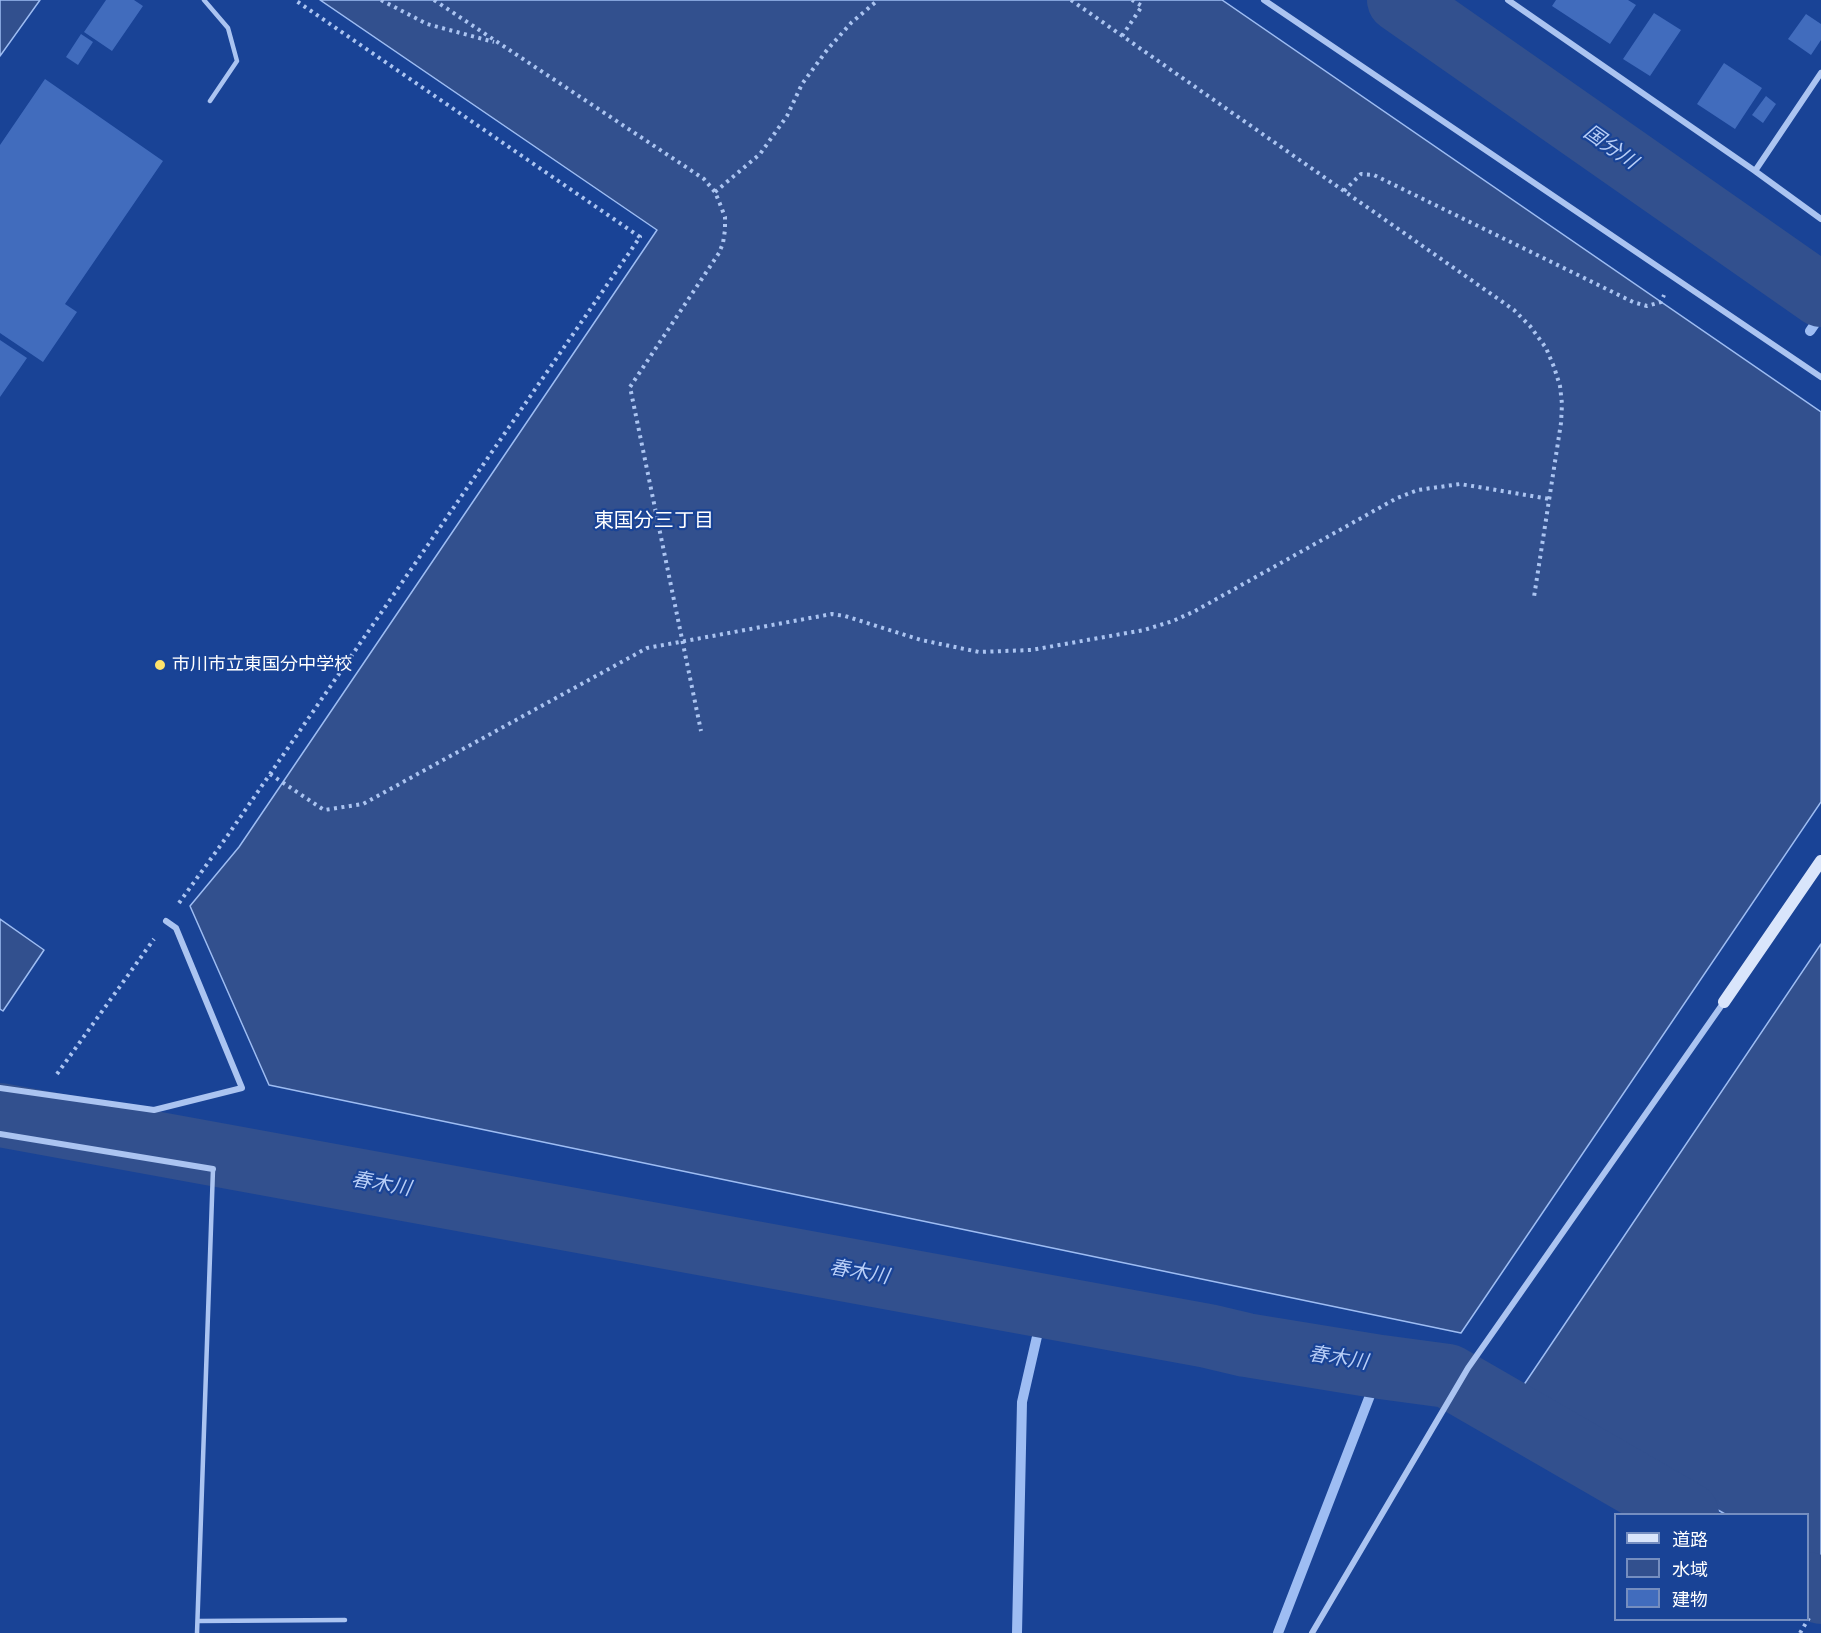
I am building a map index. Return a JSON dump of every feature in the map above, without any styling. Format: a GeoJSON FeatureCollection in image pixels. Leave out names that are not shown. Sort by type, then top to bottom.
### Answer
{"type":"FeatureCollection","features":[{"type":"Feature","properties":{"kind":"street"},"geometry":{"type":"LineString","coordinates":[[1264,0],[1821,377]]}},
{"type":"Feature","properties":{"kind":"street"},"geometry":{"type":"LineString","coordinates":[[1508,0],[1821,219]]}},
{"type":"Feature","properties":{"kind":"street"},"geometry":{"type":"LineString","coordinates":[[1755,171],[1821,73]]}},
{"type":"Feature","properties":{"kind":"street"},"geometry":{"type":"LineString","coordinates":[[1312,1633],[1468,1368],[1821,861]]}},
{"type":"Feature","properties":{"kind":"street"},"geometry":{"type":"LineString","coordinates":[[0,1088],[154,1110],[243,1088],[176,928],[166,921]]}},
{"type":"Feature","properties":{"kind":"street"},"geometry":{"type":"LineString","coordinates":[[0,1134],[213,1169]]}},
{"type":"Feature","properties":{"kind":"lane"},"geometry":{"type":"LineString","coordinates":[[204,0],[228,28],[237,61],[210,101]]}},
{"type":"Feature","properties":{"kind":"lane"},"geometry":{"type":"LineString","coordinates":[[197,1633],[213,1169]]}},
{"type":"Feature","properties":{"kind":"lane"},"geometry":{"type":"LineString","coordinates":[[198,1621],[345,1620]]}},
{"type":"Feature","properties":{"kind":"path"},"geometry":{"type":"LineString","coordinates":[[42,1095],[270,774],[640,237],[295,0]]}},
{"type":"Feature","properties":{"kind":"path"},"geometry":{"type":"LineString","coordinates":[[381,0],[427,24],[498,42]]}},
{"type":"Feature","properties":{"kind":"path"},"geometry":{"type":"LineString","coordinates":[[434,0],[704,179],[715,192],[725,217],[723,243],[719,253],[630,387],[701,731]]}},
{"type":"Feature","properties":{"kind":"path"},"geometry":{"type":"LineString","coordinates":[[715,192],[760,154],[787,116],[802,84],[827,50],[851,23],[878,0]]}},
{"type":"Feature","properties":{"kind":"path"},"geometry":{"type":"LineString","coordinates":[[1071,0],[1514,310],[1530,326],[1546,348],[1554,367],[1560,386],[1562,405],[1534,597]]}},
{"type":"Feature","properties":{"kind":"path"},"geometry":{"type":"LineString","coordinates":[[1122,36],[1142,6],[1132,0]]}},
{"type":"Feature","properties":{"kind":"path"},"geometry":{"type":"LineString","coordinates":[[1344,191],[1361,174],[1374,175],[1634,302],[1647,306],[1660,302],[1673,278]]}},
{"type":"Feature","properties":{"kind":"path"},"geometry":{"type":"LineString","coordinates":[[270,774],[324,810],[363,804],[647,648],[832,615],[845,616],[921,640],[979,652],[1031,650],[1144,630],[1195,612],[1397,498],[1418,490],[1460,484],[1550,499]]}},
{"type":"Feature","properties":{"kind":"water"},"geometry":{"type":"Polygon","coordinates":[[[0,0],[40,0],[0,56],[0,0]]]}},
{"type":"Feature","properties":{"kind":"water"},"geometry":{"type":"Polygon","coordinates":[[[320,0],[1222,0],[1821,412],[1821,802],[1461,1333],[269,1085],[190,906],[239,847],[657,230],[320,0]]]}},
{"type":"Feature","properties":{"kind":"water"},"geometry":{"type":"Polygon","coordinates":[[[0,919],[44,950],[3,1011],[0,1009],[0,919]]]}},
{"type":"Feature","properties":{"kind":"water"},"geometry":{"type":"Polygon","coordinates":[[[1821,944],[1821,1570],[1809,1563],[1809,1513],[1723,1513],[1517,1395],[1821,944]]]}},
{"type":"Feature","properties":{"kind":"building"},"geometry":{"type":"Polygon","coordinates":[[[106,0],[134,0],[143,6],[112,51],[84,32],[106,0]]]}},
{"type":"Feature","properties":{"kind":"building"},"geometry":{"type":"Polygon","coordinates":[[[1556,0],[1628,0],[1636,5],[1610,44],[1552,6],[1556,0]]]}},
{"type":"Feature","properties":{"kind":"building"},"geometry":{"type":"Polygon","coordinates":[[[1654,13],[1681,30],[1650,76],[1623,59],[1654,13]]]}},
{"type":"Feature","properties":{"kind":"building"},"geometry":{"type":"Polygon","coordinates":[[[1806,14],[1821,24],[1821,40],[1811,55],[1788,39],[1806,14]]]}},
{"type":"Feature","properties":{"kind":"building"},"geometry":{"type":"Polygon","coordinates":[[[81,34],[93,42],[78,65],[66,57],[81,34]]]}},
{"type":"Feature","properties":{"kind":"building"},"geometry":{"type":"Polygon","coordinates":[[[1724,63],[1762,88],[1735,129],[1697,104],[1724,63]]]}},
{"type":"Feature","properties":{"kind":"building"},"geometry":{"type":"Polygon","coordinates":[[[45,79],[163,161],[65,304],[77,312],[43,362],[0,333],[0,145],[45,79]]]}},
{"type":"Feature","properties":{"kind":"building"},"geometry":{"type":"Polygon","coordinates":[[[1766,96],[1776,104],[1763,123],[1752,115],[1766,96]]]}},
{"type":"Feature","properties":{"kind":"building"},"geometry":{"type":"Polygon","coordinates":[[[0,340],[27,358],[0,397],[0,340]]]}},
{"type":"Feature","properties":{"kind":"waterway","name":"国分川"},"geometry":{"type":"LineString","coordinates":[[1399,0],[1821,295]]}},
{"type":"Feature","properties":{"kind":"waterway"},"geometry":{"type":"LineString","coordinates":[[1810,331],[1821,315]]}},
{"type":"Feature","properties":{"kind":"waterway","name":"春木川"},"geometry":{"type":"LineString","coordinates":[[0,1115],[1208,1336],[1246,1345],[1448,1376],[1685,1513]]}},
{"type":"Feature","properties":{"kind":"waterway"},"geometry":{"type":"LineString","coordinates":[[1017,1633],[1022,1402],[1044,1306]]}},
{"type":"Feature","properties":{"kind":"waterway"},"geometry":{"type":"LineString","coordinates":[[1278,1633],[1381,1367]]}},
{"type":"Feature","properties":{"kind":"waterway","name":"春木川"},"geometry":{"type":"LineString","coordinates":[[1809,1585],[1821,1592]]}},
{"type":"Feature","properties":{"kind":"place","name":"市川市立東国分中学校"},"geometry":{"type":"Point","coordinates":[160,665]}},
{"type":"Feature","properties":{"kind":"district","name":"東国分三丁目"},"geometry":{"type":"Point","coordinates":[654,522]}}]}
